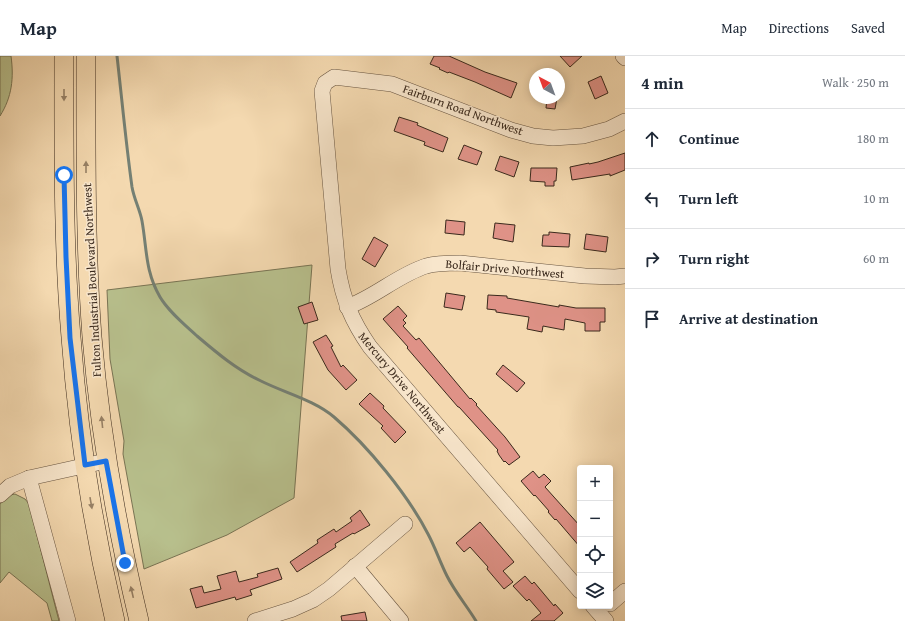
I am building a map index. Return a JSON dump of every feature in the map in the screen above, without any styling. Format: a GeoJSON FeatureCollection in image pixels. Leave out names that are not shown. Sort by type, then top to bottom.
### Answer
{"type":"FeatureCollection","features":[{"type":"Feature","properties":{"kind":"main road","name":"Fulton Industrial Boulevard Northwest"},"geometry":{"type":"LineString","coordinates":[[64,56],[64,175],[70,338],[85,465],[104,572],[115,621]]}},
{"type":"Feature","properties":{"kind":"main road","name":"Fulton Industrial Boulevard Northwest"},"geometry":{"type":"LineString","coordinates":[[86,56],[86,176],[92,338],[106,461],[125,563],[139,621]]}},
{"type":"Feature","properties":{"kind":"street","name":"Fairburn Road Northwest"},"geometry":{"type":"LineString","coordinates":[[325,84],[334,77],[392,84],[511,130],[533,136],[553,138],[583,136],[609,129],[625,121]]}},
{"type":"Feature","properties":{"kind":"street","name":"Mercury Drive Northwest"},"geometry":{"type":"LineString","coordinates":[[325,84],[322,91],[340,287],[357,328],[370,347],[577,588]]}},
{"type":"Feature","properties":{"kind":"street","name":"Bolfair Drive Northwest"},"geometry":{"type":"LineString","coordinates":[[347,307],[358,303],[410,272],[427,266],[443,263],[460,263],[585,276],[625,276]]}},
{"type":"Feature","properties":{"kind":"street"},"geometry":{"type":"LineString","coordinates":[[0,495],[10,486],[30,478],[106,461]]}},
{"type":"Feature","properties":{"kind":"street"},"geometry":{"type":"LineString","coordinates":[[30,478],[68,621]]}},
{"type":"Feature","properties":{"kind":"street"},"geometry":{"type":"LineString","coordinates":[[265,620],[313,600],[405,524]]}},
{"type":"Feature","properties":{"kind":"street"},"geometry":{"type":"LineString","coordinates":[[355,566],[401,621]]}},
{"type":"Feature","properties":{"kind":"street"},"geometry":{"type":"LineString","coordinates":[[603,610],[625,591]]}},
{"type":"Feature","properties":{"kind":"green space"},"geometry":{"type":"Polygon","coordinates":[[[0,56],[11,56],[12,80],[10,94],[0,116],[0,56]]]}},
{"type":"Feature","properties":{"kind":"green space"},"geometry":{"type":"Polygon","coordinates":[[[312,265],[294,498],[227,535],[144,569],[123,454],[124,441],[110,359],[107,290],[312,265]]]}},
{"type":"Feature","properties":{"kind":"green space"},"geometry":{"type":"Polygon","coordinates":[[[15,494],[25,499],[29,504],[59,621],[52,621],[47,603],[9,572],[0,583],[0,504],[10,495],[15,494]]]}},
{"type":"Feature","properties":{"kind":"building"},"geometry":{"type":"Polygon","coordinates":[[[434,56],[449,56],[485,72],[517,83],[511,98],[475,82],[439,69],[440,68],[430,64],[434,56]]]}},
{"type":"Feature","properties":{"kind":"building"},"geometry":{"type":"Polygon","coordinates":[[[560,56],[582,56],[570,67],[560,56]]]}},
{"type":"Feature","properties":{"kind":"building"},"geometry":{"type":"Polygon","coordinates":[[[601,76],[608,93],[595,99],[588,82],[601,76]]]}},
{"type":"Feature","properties":{"kind":"building"},"geometry":{"type":"Polygon","coordinates":[[[546,104],[556,104],[555,109],[546,108],[546,104]]]}},
{"type":"Feature","properties":{"kind":"building"},"geometry":{"type":"Polygon","coordinates":[[[399,117],[418,123],[417,125],[448,138],[443,152],[424,145],[425,142],[394,131],[399,117]]]}},
{"type":"Feature","properties":{"kind":"building"},"geometry":{"type":"Polygon","coordinates":[[[464,145],[482,152],[477,165],[458,159],[464,145]]]}},
{"type":"Feature","properties":{"kind":"building"},"geometry":{"type":"Polygon","coordinates":[[[625,153],[625,170],[610,176],[610,174],[572,180],[570,167],[598,162],[625,153]]]}},
{"type":"Feature","properties":{"kind":"building"},"geometry":{"type":"Polygon","coordinates":[[[500,156],[519,162],[514,177],[495,170],[500,156]]]}},
{"type":"Feature","properties":{"kind":"building"},"geometry":{"type":"Polygon","coordinates":[[[531,168],[557,168],[554,186],[545,186],[545,182],[530,181],[531,168]]]}},
{"type":"Feature","properties":{"kind":"building"},"geometry":{"type":"Polygon","coordinates":[[[446,220],[465,222],[464,235],[445,233],[446,220]]]}},
{"type":"Feature","properties":{"kind":"building"},"geometry":{"type":"Polygon","coordinates":[[[495,223],[515,225],[513,242],[493,238],[495,223]]]}},
{"type":"Feature","properties":{"kind":"building"},"geometry":{"type":"Polygon","coordinates":[[[549,232],[570,234],[569,247],[542,246],[543,235],[549,235],[549,232]]]}},
{"type":"Feature","properties":{"kind":"building"},"geometry":{"type":"Polygon","coordinates":[[[586,234],[608,237],[606,252],[584,249],[586,234]]]}},
{"type":"Feature","properties":{"kind":"building"},"geometry":{"type":"Polygon","coordinates":[[[374,237],[388,245],[375,267],[362,259],[374,237]]]}},
{"type":"Feature","properties":{"kind":"building"},"geometry":{"type":"Polygon","coordinates":[[[446,293],[465,296],[462,310],[444,307],[446,293]]]}},
{"type":"Feature","properties":{"kind":"building"},"geometry":{"type":"Polygon","coordinates":[[[488,295],[507,296],[507,298],[559,307],[559,305],[576,308],[605,308],[605,322],[600,322],[600,331],[585,331],[585,323],[565,319],[564,330],[543,326],[542,332],[527,329],[529,317],[496,312],[496,310],[487,309],[488,295]]]}},
{"type":"Feature","properties":{"kind":"building"},"geometry":{"type":"Polygon","coordinates":[[[312,302],[318,320],[304,324],[298,307],[312,302]]]}},
{"type":"Feature","properties":{"kind":"building"},"geometry":{"type":"Polygon","coordinates":[[[398,306],[407,316],[403,320],[406,323],[403,326],[416,340],[419,338],[470,399],[471,398],[477,404],[476,405],[505,437],[520,457],[509,465],[505,461],[504,462],[497,451],[498,450],[458,407],[383,319],[398,306]]]}},
{"type":"Feature","properties":{"kind":"building"},"geometry":{"type":"Polygon","coordinates":[[[326,335],[333,346],[331,347],[341,367],[343,365],[357,380],[346,390],[328,370],[313,342],[326,335]]]}},
{"type":"Feature","properties":{"kind":"building"},"geometry":{"type":"Polygon","coordinates":[[[503,365],[525,383],[517,392],[496,374],[503,365]]]}},
{"type":"Feature","properties":{"kind":"building"},"geometry":{"type":"Polygon","coordinates":[[[370,393],[384,406],[383,408],[406,432],[395,443],[381,428],[383,426],[359,404],[370,393]]]}},
{"type":"Feature","properties":{"kind":"building"},"geometry":{"type":"Polygon","coordinates":[[[533,471],[539,478],[544,474],[551,481],[545,487],[577,523],[577,544],[548,512],[549,511],[535,495],[534,496],[521,481],[533,471]]]}},
{"type":"Feature","properties":{"kind":"building"},"geometry":{"type":"Polygon","coordinates":[[[360,510],[370,525],[335,544],[336,547],[297,572],[290,562],[318,543],[317,540],[334,529],[336,532],[352,521],[350,518],[360,510]]]}},
{"type":"Feature","properties":{"kind":"building"},"geometry":{"type":"Polygon","coordinates":[[[480,522],[514,562],[503,571],[513,582],[504,589],[487,569],[488,567],[470,547],[464,552],[456,543],[480,522]]]}},
{"type":"Feature","properties":{"kind":"building"},"geometry":{"type":"Polygon","coordinates":[[[278,568],[282,579],[250,590],[252,595],[236,600],[235,597],[196,608],[190,589],[202,586],[204,593],[221,589],[217,576],[236,571],[239,582],[258,577],[257,574],[278,568]]]}},
{"type":"Feature","properties":{"kind":"building"},"geometry":{"type":"Polygon","coordinates":[[[525,576],[532,584],[534,582],[554,606],[555,604],[563,613],[554,621],[531,621],[541,613],[529,599],[527,601],[513,586],[525,576]]]}},
{"type":"Feature","properties":{"kind":"building"},"geometry":{"type":"Polygon","coordinates":[[[365,612],[367,621],[342,621],[341,616],[365,612]]]}},
{"type":"Feature","properties":{"kind":"waterway"},"geometry":{"type":"LineString","coordinates":[[117,56],[132,187],[142,221],[149,269],[160,297],[168,308],[182,322],[228,361],[252,377],[318,406],[334,417],[360,442],[410,503],[428,534],[450,582],[476,621]]}},
{"type":"Feature","properties":{"kind":"route"},"geometry":{"type":"LineString","coordinates":[[64,175],[70,338],[85,465],[106,461],[125,563]]}}]}
